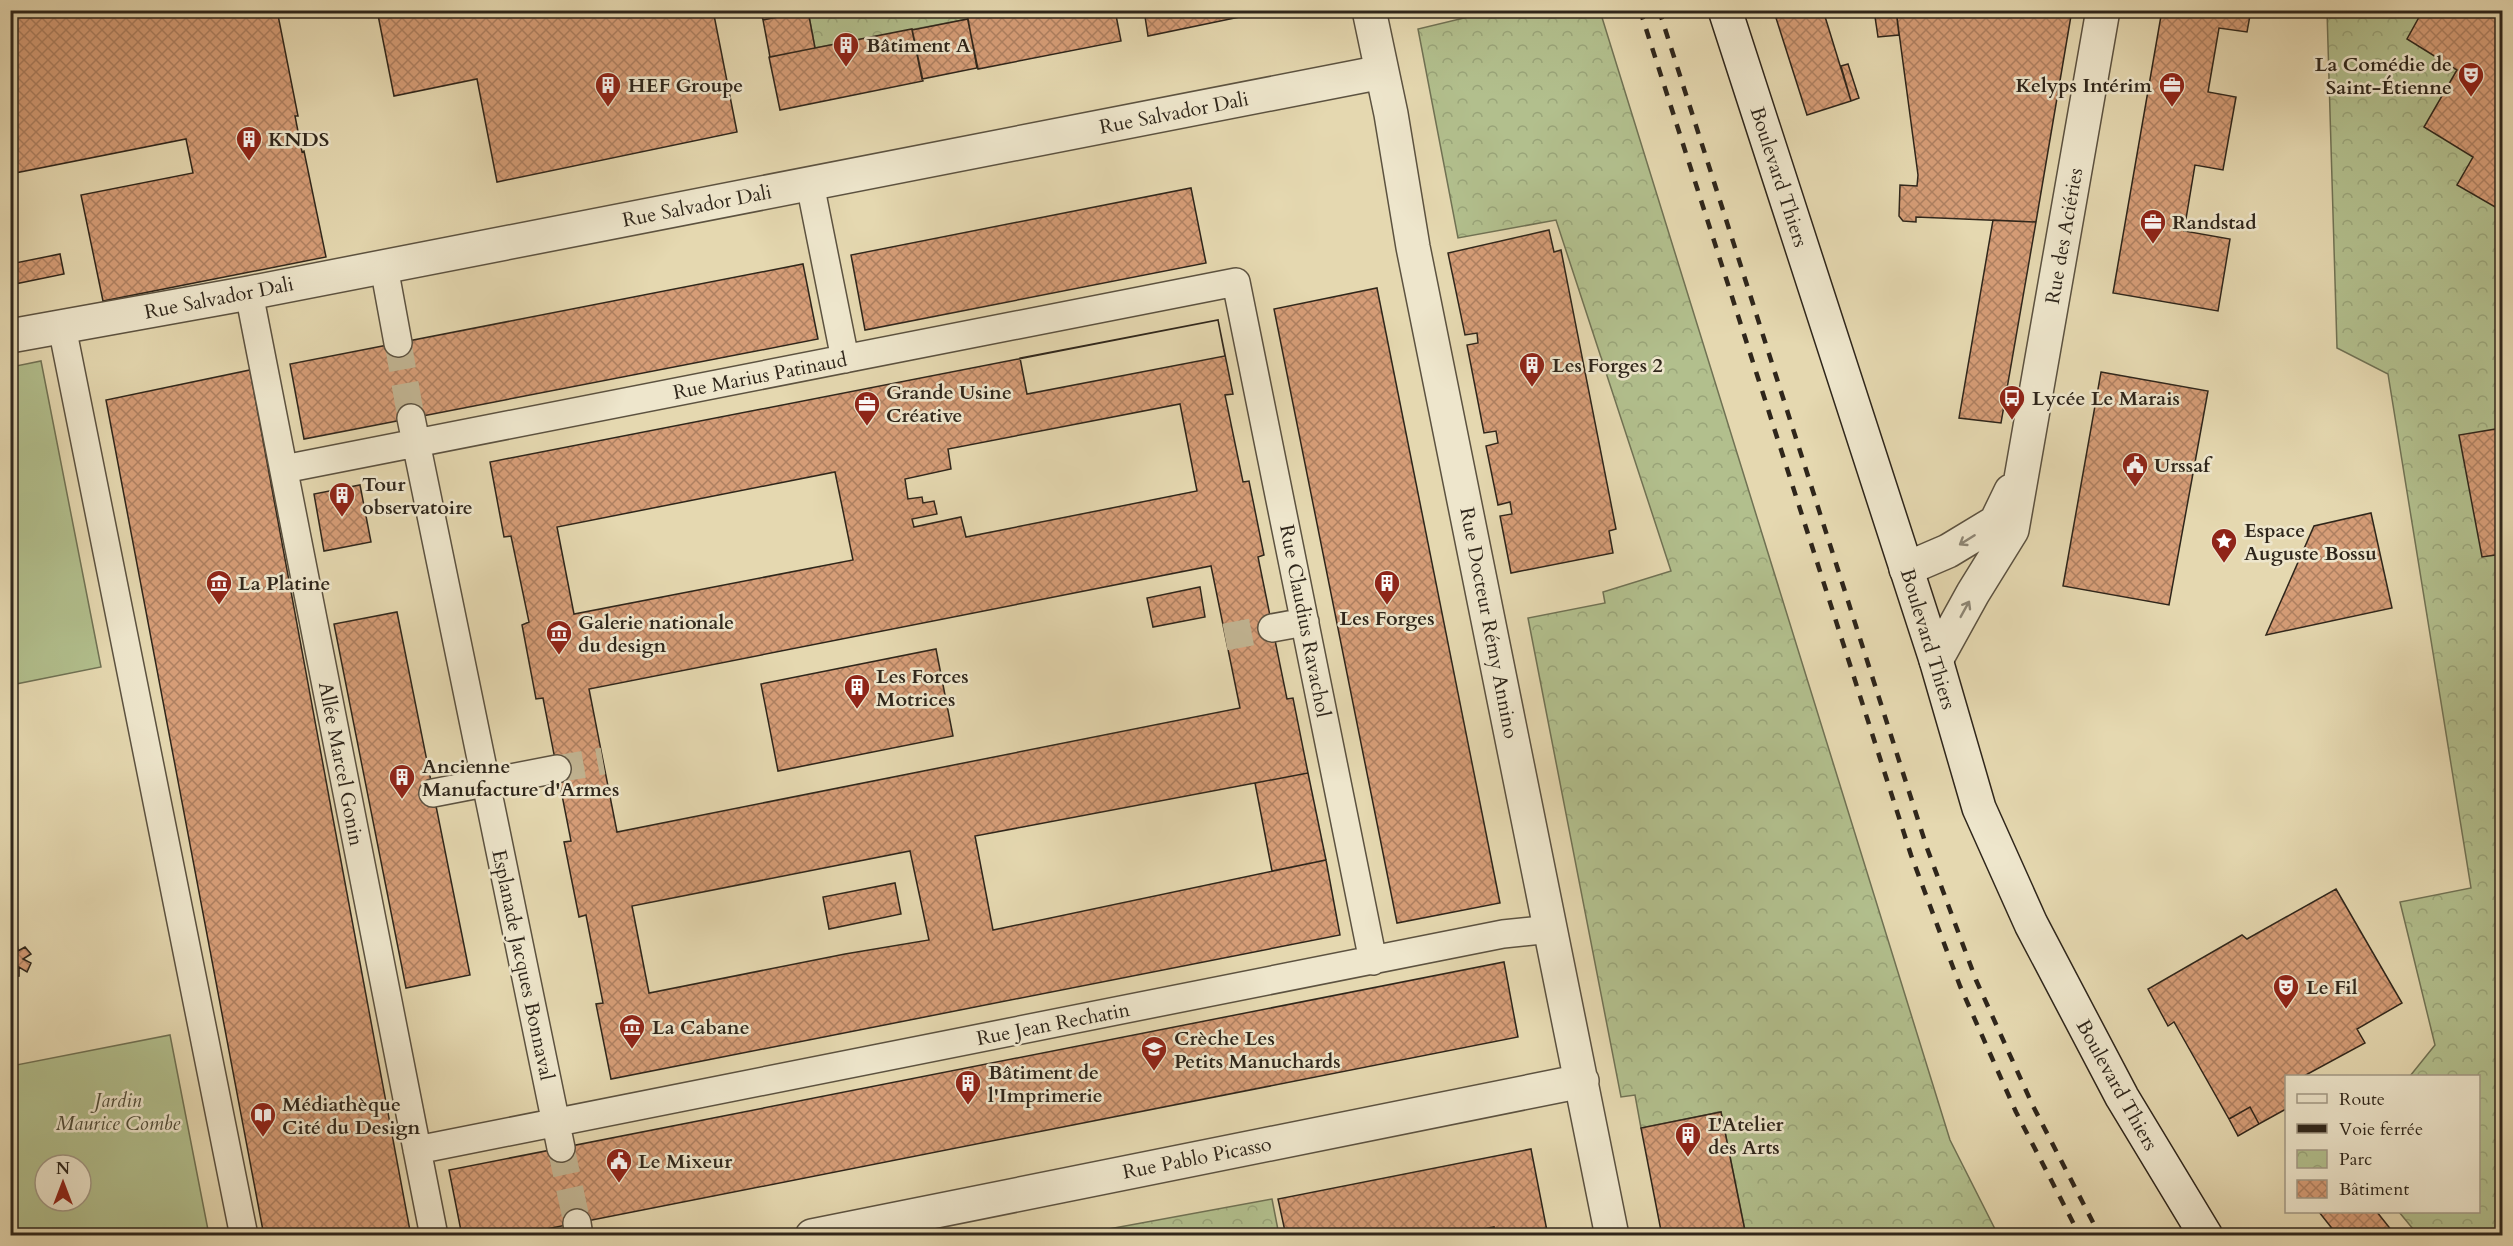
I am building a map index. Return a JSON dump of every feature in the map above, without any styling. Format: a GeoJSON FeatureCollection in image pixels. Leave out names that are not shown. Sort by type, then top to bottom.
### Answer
{"type":"FeatureCollection","features":[{"type":"Feature","properties":{"kind":"street","name":"Rue Docteur Rémy Annino"},"geometry":{"type":"LineString","coordinates":[[1369,10],[1413,247],[1612,1236]]}},
{"type":"Feature","properties":{"kind":"street","name":"Boulevard Thiers"},"geometry":{"type":"LineString","coordinates":[[1725,10],[1936,660],[1979,808],[2031,924],[2122,1097],[2206,1236]]}},
{"type":"Feature","properties":{"kind":"street","name":"Rue des Aciéries"},"geometry":{"type":"LineString","coordinates":[[1936,660],[2012,530],[2103,10]]}},
{"type":"Feature","properties":{"kind":"street","name":"Rue Salvador Dali"},"geometry":{"type":"LineString","coordinates":[[10,336],[384,267],[1382,72]]}},
{"type":"Feature","properties":{"kind":"street"},"geometry":{"type":"LineString","coordinates":[[810,184],[845,359]]}},
{"type":"Feature","properties":{"kind":"street"},"geometry":{"type":"LineString","coordinates":[[384,267],[398,344]]}},
{"type":"Feature","properties":{"kind":"street","name":"Rue Marius Patinaud"},"geometry":{"type":"LineString","coordinates":[[284,469],[414,431],[845,359],[1236,282]]}},
{"type":"Feature","properties":{"kind":"street","name":"Rue Claudius Ravachol"},"geometry":{"type":"LineString","coordinates":[[1236,282],[1373,961]]}},
{"type":"Feature","properties":{"kind":"street","name":"Allée Marcel Gonin"},"geometry":{"type":"LineString","coordinates":[[249,292],[284,469],[360,808],[417,1150],[434,1236]]}},
{"type":"Feature","properties":{"kind":"street"},"geometry":{"type":"LineString","coordinates":[[62,327],[244,1236]]}},
{"type":"Feature","properties":{"kind":"street","name":"Esplanade Jacques Bonnaval"},"geometry":{"type":"LineString","coordinates":[[414,431],[558,1135]]}},
{"type":"Feature","properties":{"kind":"street","name":"Rue des Aciéries"},"geometry":{"type":"LineString","coordinates":[[1906,569],[1948,551],[1996,522],[2025,462]]}},
{"type":"Feature","properties":{"kind":"street"},"geometry":{"type":"LineString","coordinates":[[1272,628],[1305,622]]}},
{"type":"Feature","properties":{"kind":"street"},"geometry":{"type":"LineString","coordinates":[[433,793],[557,770]]}},
{"type":"Feature","properties":{"kind":"street","name":"Rue Jean Rechatin"},"geometry":{"type":"LineString","coordinates":[[417,1150],[558,1135],[1503,934],[1551,929]]}},
{"type":"Feature","properties":{"kind":"street","name":"Rue Pablo Picasso"},"geometry":{"type":"LineString","coordinates":[[812,1236],[1582,1081]]}},
{"type":"Feature","properties":{"kind":"green space"},"geometry":{"type":"Polygon","coordinates":[[[808,11],[993,11],[968,16],[968,19],[815,48],[808,11]]]}},
{"type":"Feature","properties":{"kind":"green space"},"geometry":{"type":"Polygon","coordinates":[[[1493,11],[1600,11],[1950,1140],[1998,1235],[1746,1235],[1721,1112],[1641,1128],[1635,1095],[1621,1097],[1528,618],[1605,603],[1603,592],[1671,571],[1556,220],[1458,238],[1418,29],[1493,11]]]}},
{"type":"Feature","properties":{"kind":"green space"},"geometry":{"type":"Polygon","coordinates":[[[2327,11],[2502,11],[2502,1235],[2418,1235],[2400,1213],[2480,1213],[2480,1075],[2411,1075],[2435,1045],[2400,902],[2471,888],[2388,374],[2337,348],[2327,11]]]}},
{"type":"Feature","properties":{"kind":"green space"},"geometry":{"type":"Polygon","coordinates":[[[41,361],[101,667],[11,685],[11,367],[41,361]]]}},
{"type":"Feature","properties":{"kind":"green space","name":"Jardin Maurice Combe"},"geometry":{"type":"Polygon","coordinates":[[[170,1035],[209,1235],[11,1235],[11,1066],[170,1035]]]}},
{"type":"Feature","properties":{"kind":"green space"},"geometry":{"type":"Polygon","coordinates":[[[1272,1199],[1279,1235],[1076,1235],[1272,1199]]]}},
{"type":"Feature","properties":{"kind":"building","name":"KNDS"},"geometry":{"type":"Polygon","coordinates":[[[10,10],[277,10],[298,116],[295,116],[302,152],[304,151],[326,257],[103,301],[81,195],[193,173],[186,139],[10,174],[10,10]]]}},
{"type":"Feature","properties":{"kind":"building","name":"HEF Groupe"},"geometry":{"type":"Polygon","coordinates":[[[377,10],[713,10],[737,132],[497,182],[477,79],[394,96],[377,10]]]}},
{"type":"Feature","properties":{"kind":"building"},"geometry":{"type":"Polygon","coordinates":[[[760,10],[811,10],[763,20],[760,10]]]}},
{"type":"Feature","properties":{"kind":"building","name":"Bâtiment A"},"geometry":{"type":"Polygon","coordinates":[[[993,10],[1115,10],[1121,41],[978,69],[967,16],[993,10]]]}},
{"type":"Feature","properties":{"kind":"building"},"geometry":{"type":"Polygon","coordinates":[[[1144,10],[1273,10],[1148,36],[1144,10]]]}},
{"type":"Feature","properties":{"kind":"building"},"geometry":{"type":"Polygon","coordinates":[[[1774,10],[1799,10],[1776,18],[1774,10]]]}},
{"type":"Feature","properties":{"kind":"building"},"geometry":{"type":"Polygon","coordinates":[[[1799,10],[1823,10],[1851,101],[1807,115],[1776,18],[1799,10]]]}},
{"type":"Feature","properties":{"kind":"building"},"geometry":{"type":"Polygon","coordinates":[[[1874,10],[1896,10],[1899,35],[1878,37],[1874,10]]]}},
{"type":"Feature","properties":{"kind":"building"},"geometry":{"type":"Polygon","coordinates":[[[1896,10],[2072,10],[2036,222],[1916,217],[1916,222],[1903,221],[1899,216],[1900,185],[1917,186],[1918,175],[1896,10]]]}},
{"type":"Feature","properties":{"kind":"building"},"geometry":{"type":"Polygon","coordinates":[[[2162,10],[2251,10],[2247,32],[2219,28],[2208,92],[2236,97],[2223,170],[2195,165],[2184,231],[2230,239],[2218,311],[2113,293],[2162,10]]]}},
{"type":"Feature","properties":{"kind":"building","name":"La Comédie de Saint-Étienne"},"geometry":{"type":"Polygon","coordinates":[[[2423,10],[2502,10],[2502,211],[2457,185],[2473,157],[2424,127],[2457,70],[2407,39],[2423,10]]]}},
{"type":"Feature","properties":{"kind":"building"},"geometry":{"type":"Polygon","coordinates":[[[808,11],[815,48],[770,57],[763,20],[808,11]]]}},
{"type":"Feature","properties":{"kind":"building"},"geometry":{"type":"Polygon","coordinates":[[[968,19],[977,68],[922,79],[912,30],[968,19]]]}},
{"type":"Feature","properties":{"kind":"building","name":"Bâtiment A"},"geometry":{"type":"Polygon","coordinates":[[[912,29],[923,81],[780,110],[769,57],[912,29]]]}},
{"type":"Feature","properties":{"kind":"building"},"geometry":{"type":"Polygon","coordinates":[[[1848,64],[1859,98],[1851,101],[1841,66],[1848,64]]]}},
{"type":"Feature","properties":{"kind":"building"},"geometry":{"type":"Polygon","coordinates":[[[1191,188],[1206,263],[865,330],[851,255],[1191,188]]]}},
{"type":"Feature","properties":{"kind":"building"},"geometry":{"type":"Polygon","coordinates":[[[1993,220],[2036,222],[2001,423],[1959,418],[1993,220]]]}},
{"type":"Feature","properties":{"kind":"building","name":"Les Forges 2"},"geometry":{"type":"Polygon","coordinates":[[[1549,230],[1554,252],[1561,250],[1616,529],[1609,531],[1613,553],[1511,573],[1500,516],[1512,514],[1510,502],[1498,505],[1486,446],[1498,443],[1496,431],[1484,433],[1467,345],[1478,343],[1477,333],[1465,335],[1448,253],[1549,230]]]}},
{"type":"Feature","properties":{"kind":"building"},"geometry":{"type":"Polygon","coordinates":[[[60,254],[64,274],[10,285],[10,264],[60,254]]]}},
{"type":"Feature","properties":{"kind":"building"},"geometry":{"type":"Polygon","coordinates":[[[803,264],[818,339],[304,439],[290,364],[803,264]]]}},
{"type":"Feature","properties":{"kind":"building","name":"Les Forges"},"geometry":{"type":"Polygon","coordinates":[[[1377,288],[1500,903],[1397,923],[1274,309],[1377,288]]]}},
{"type":"Feature","properties":{"kind":"building"},"geometry":{"type":"Polygon","coordinates":[[[1218,320],[1233,394],[1225,395],[1243,482],[1249,481],[1264,555],[1258,557],[1287,699],[1293,698],[1308,773],[975,836],[993,930],[1326,860],[1340,935],[611,1079],[596,1004],[603,1003],[586,915],[579,917],[564,842],[571,841],[543,698],[536,699],[522,625],[529,622],[511,536],[504,537],[490,462],[1218,320]],[[1180,404],[948,449],[951,469],[905,479],[908,499],[922,497],[923,503],[934,501],[937,514],[912,519],[914,527],[961,517],[966,537],[1197,491],[1180,404]],[[835,472],[557,527],[574,614],[853,560],[835,472]],[[1211,566],[589,689],[617,832],[1240,708],[1211,566]],[[910,851],[632,906],[649,993],[845,954],[929,940],[910,851]]]}},
{"type":"Feature","properties":{"kind":"building"},"geometry":{"type":"Polygon","coordinates":[[[1218,320],[1225,356],[1027,394],[1020,358],[1218,320]]]}},
{"type":"Feature","properties":{"kind":"building","name":"La Platine"},"geometry":{"type":"Polygon","coordinates":[[[250,370],[411,1236],[264,1236],[106,400],[250,370]]]}},
{"type":"Feature","properties":{"kind":"building","name":"Urssaf"},"geometry":{"type":"Polygon","coordinates":[[[2101,372],[2208,391],[2169,605],[2063,586],[2101,372]]]}},
{"type":"Feature","properties":{"kind":"building"},"geometry":{"type":"Polygon","coordinates":[[[2502,428],[2502,554],[2482,557],[2459,435],[2502,428]]]}},
{"type":"Feature","properties":{"kind":"building","name":"Tour observatoire"},"geometry":{"type":"Polygon","coordinates":[[[360,485],[371,542],[324,551],[314,494],[360,485]]]}},
{"type":"Feature","properties":{"kind":"building"},"geometry":{"type":"Polygon","coordinates":[[[2371,513],[2392,608],[2266,635],[2314,526],[2371,513]]]}},
{"type":"Feature","properties":{"kind":"building"},"geometry":{"type":"Polygon","coordinates":[[[1200,587],[1205,617],[1153,627],[1147,598],[1200,587]]]}},
{"type":"Feature","properties":{"kind":"building","name":"Ancienne Manufacture d'Armes"},"geometry":{"type":"Polygon","coordinates":[[[397,612],[470,975],[406,988],[334,624],[397,612]]]}},
{"type":"Feature","properties":{"kind":"building","name":"Les Forces Motrices"},"geometry":{"type":"Polygon","coordinates":[[[936,649],[953,736],[778,771],[761,684],[936,649]]]}},
{"type":"Feature","properties":{"kind":"building"},"geometry":{"type":"Polygon","coordinates":[[[1308,773],[1326,860],[1272,871],[1255,783],[1308,773]]]}},
{"type":"Feature","properties":{"kind":"building"},"geometry":{"type":"Polygon","coordinates":[[[895,883],[901,914],[829,929],[823,897],[895,883]]]}},
{"type":"Feature","properties":{"kind":"building"},"geometry":{"type":"Polygon","coordinates":[[[2336,889],[2402,1003],[2357,1029],[2365,1043],[2306,1075],[2285,1075],[2285,1110],[2259,1124],[2250,1107],[2229,1119],[2174,1022],[2168,1026],[2148,989],[2242,935],[2247,939],[2336,889]]]}},
{"type":"Feature","properties":{"kind":"building"},"geometry":{"type":"Polygon","coordinates":[[[17,942],[18,951],[25,947],[31,954],[23,959],[31,963],[27,972],[19,967],[19,976],[10,977],[10,943],[17,942]]]}},
{"type":"Feature","properties":{"kind":"building","name":"Bâtiment de l'Imprimerie"},"geometry":{"type":"Polygon","coordinates":[[[1504,962],[1518,1037],[511,1236],[462,1236],[449,1170],[1504,962]]]}},
{"type":"Feature","properties":{"kind":"building"},"geometry":{"type":"Polygon","coordinates":[[[2250,1107],[2259,1124],[2238,1136],[2229,1119],[2250,1107]]]}},
{"type":"Feature","properties":{"kind":"building","name":"L'Atelier des Arts"},"geometry":{"type":"Polygon","coordinates":[[[1721,1112],[1746,1236],[1662,1236],[1641,1128],[1721,1112]]]}},
{"type":"Feature","properties":{"kind":"building"},"geometry":{"type":"Polygon","coordinates":[[[1531,1149],[1548,1236],[1496,1236],[1494,1227],[1454,1236],[1286,1236],[1278,1199],[1531,1149]]]}},
{"type":"Feature","properties":{"kind":"building"},"geometry":{"type":"Polygon","coordinates":[[[2320,1213],[2378,1213],[2396,1236],[2338,1236],[2320,1213]]]}},
{"type":"Feature","properties":{"kind":"tunnel"},"geometry":{"type":"LineString","coordinates":[[398,343],[411,418]]}},
{"type":"Feature","properties":{"kind":"tunnel"},"geometry":{"type":"LineString","coordinates":[[1225,637],[1272,628]]}},
{"type":"Feature","properties":{"kind":"tunnel"},"geometry":{"type":"LineString","coordinates":[[557,769],[603,761]]}},
{"type":"Feature","properties":{"kind":"tunnel"},"geometry":{"type":"LineString","coordinates":[[561,1148],[577,1223]]}},
{"type":"Feature","properties":{"kind":"railway"},"geometry":{"type":"LineString","coordinates":[[1640,10],[1911,855],[1960,986],[2016,1112],[2080,1236]]}},
{"type":"Feature","properties":{"kind":"railway"},"geometry":{"type":"LineString","coordinates":[[1659,10],[1927,848],[1976,980],[2033,1106],[2100,1236]]}},
{"type":"Feature","properties":{"kind":"place","name":"Bâtiment A"},"geometry":{"type":"Point","coordinates":[846,68]}},
{"type":"Feature","properties":{"kind":"place","name":"La Comédie de Saint-Étienne"},"geometry":{"type":"Point","coordinates":[2471,98]}},
{"type":"Feature","properties":{"kind":"place","name":"HEF Groupe"},"geometry":{"type":"Point","coordinates":[608,108]}},
{"type":"Feature","properties":{"kind":"place","name":"Kelyps Intérim"},"geometry":{"type":"Point","coordinates":[2172,108]}},
{"type":"Feature","properties":{"kind":"place","name":"KNDS"},"geometry":{"type":"Point","coordinates":[249,162]}},
{"type":"Feature","properties":{"kind":"place","name":"Randstad"},"geometry":{"type":"Point","coordinates":[2153,245]}},
{"type":"Feature","properties":{"kind":"place","name":"Les Forges 2"},"geometry":{"type":"Point","coordinates":[1532,388]}},
{"type":"Feature","properties":{"kind":"place","name":"Lycée Le Marais"},"geometry":{"type":"Point","coordinates":[2012,421]}},
{"type":"Feature","properties":{"kind":"place","name":"Grande Usine Créative"},"geometry":{"type":"Point","coordinates":[867,427]}},
{"type":"Feature","properties":{"kind":"place","name":"Urssaf"},"geometry":{"type":"Point","coordinates":[2135,488]}},
{"type":"Feature","properties":{"kind":"place","name":"Tour observatoire"},"geometry":{"type":"Point","coordinates":[342,518]}},
{"type":"Feature","properties":{"kind":"place","name":"Espace Auguste Bossu"},"geometry":{"type":"Point","coordinates":[2224,564]}},
{"type":"Feature","properties":{"kind":"place","name":"La Platine"},"geometry":{"type":"Point","coordinates":[219,606]}},
{"type":"Feature","properties":{"kind":"place","name":"Les Forges"},"geometry":{"type":"Point","coordinates":[1387,606]}},
{"type":"Feature","properties":{"kind":"place","name":"Galerie nationale du design"},"geometry":{"type":"Point","coordinates":[559,656]}},
{"type":"Feature","properties":{"kind":"place","name":"Les Forces Motrices"},"geometry":{"type":"Point","coordinates":[857,710]}},
{"type":"Feature","properties":{"kind":"place","name":"Ancienne Manufacture d'Armes"},"geometry":{"type":"Point","coordinates":[402,800]}},
{"type":"Feature","properties":{"kind":"place","name":"Le Fil"},"geometry":{"type":"Point","coordinates":[2286,1010]}},
{"type":"Feature","properties":{"kind":"place","name":"La Cabane"},"geometry":{"type":"Point","coordinates":[632,1050]}},
{"type":"Feature","properties":{"kind":"place","name":"Crèche Les Petits Manuchards"},"geometry":{"type":"Point","coordinates":[1154,1072]}},
{"type":"Feature","properties":{"kind":"place","name":"Bâtiment de l'Imprimerie"},"geometry":{"type":"Point","coordinates":[968,1106]}},
{"type":"Feature","properties":{"kind":"place","name":"Médiathèque Cité du Design"},"geometry":{"type":"Point","coordinates":[263,1138]}},
{"type":"Feature","properties":{"kind":"place","name":"L'Atelier des Arts"},"geometry":{"type":"Point","coordinates":[1688,1158]}},
{"type":"Feature","properties":{"kind":"place","name":"Le Mixeur"},"geometry":{"type":"Point","coordinates":[619,1184]}}]}
